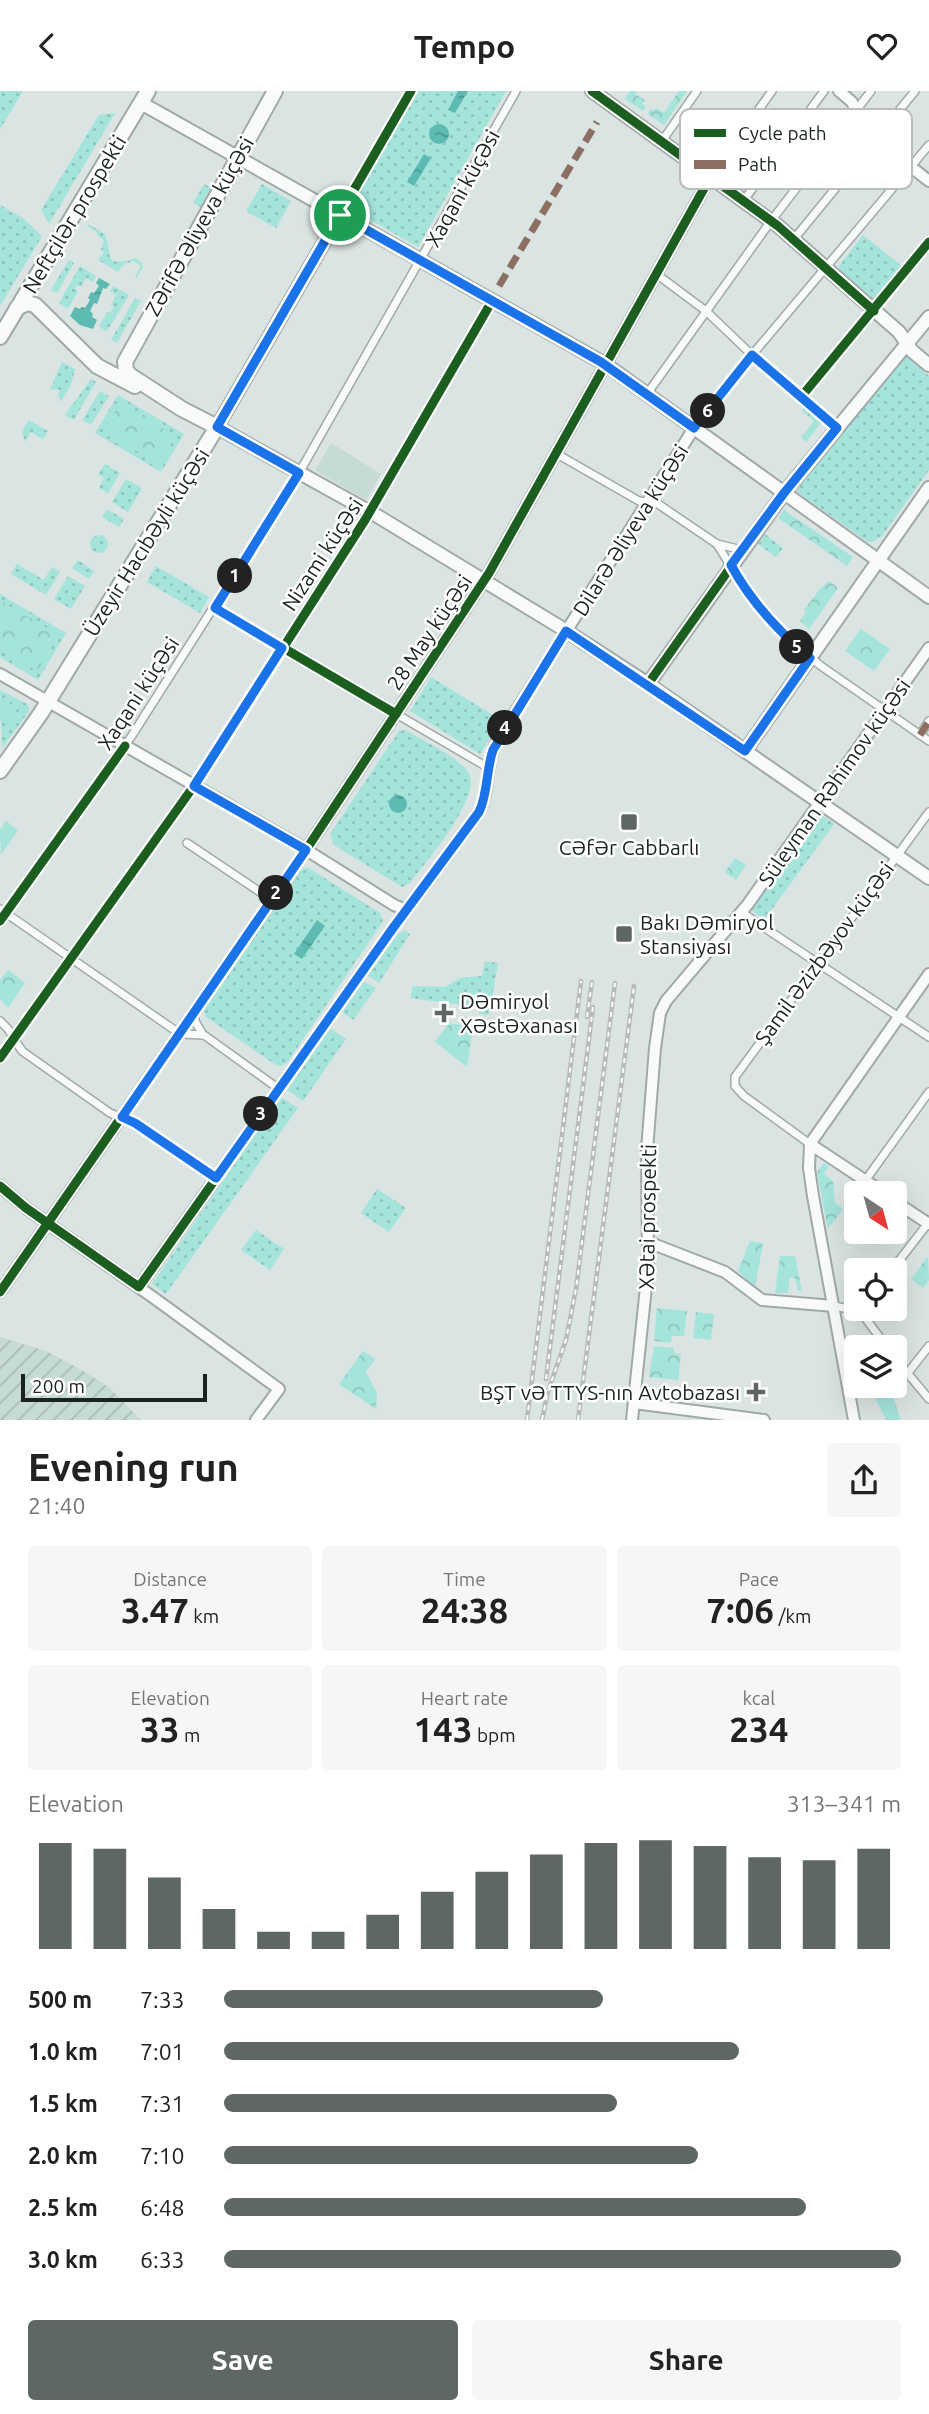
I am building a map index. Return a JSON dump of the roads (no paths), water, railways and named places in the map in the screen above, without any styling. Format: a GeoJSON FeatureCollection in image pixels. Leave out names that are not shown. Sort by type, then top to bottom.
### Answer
{"type":"FeatureCollection","features":[{"type":"Feature","properties":{"kind":"highway","name":"Zərifə Əliyeva küçəsi"},"geometry":{"type":"LineString","coordinates":[[181,409],[125,366],[275,91]]}},
{"type":"Feature","properties":{"kind":"highway","name":"Neftçilər prospekti"},"geometry":{"type":"LineString","coordinates":[[0,337],[144,97]]}},
{"type":"Feature","properties":{"kind":"highway"},"geometry":{"type":"LineString","coordinates":[[17,308],[27,303],[34,306],[100,369],[217,427]]}},
{"type":"Feature","properties":{"kind":"highway"},"geometry":{"type":"LineString","coordinates":[[179,487],[199,438],[196,421],[181,409]]}},
{"type":"Feature","properties":{"kind":"highway","name":"Üzeyir Hacıbəyli küçəsi"},"geometry":{"type":"LineString","coordinates":[[0,771],[48,701],[217,427]]}},
{"type":"Feature","properties":{"kind":"main road"},"geometry":{"type":"LineString","coordinates":[[592,91],[680,154]]}},
{"type":"Feature","properties":{"kind":"main road"},"geometry":{"type":"LineString","coordinates":[[839,91],[857,109]]}},
{"type":"Feature","properties":{"kind":"main road"},"geometry":{"type":"LineString","coordinates":[[144,97],[238,157],[605,364],[929,597]]}},
{"type":"Feature","properties":{"kind":"main road"},"geometry":{"type":"LineString","coordinates":[[912,168],[929,181]]}},
{"type":"Feature","properties":{"kind":"main road","name":"28 May küçəsi"},"geometry":{"type":"LineString","coordinates":[[0,1292],[306,850],[485,580],[703,189]]}},
{"type":"Feature","properties":{"kind":"main road"},"geometry":{"type":"LineString","coordinates":[[729,189],[794,239],[929,365]]}},
{"type":"Feature","properties":{"kind":"main road","name":"Üzeyir Hacıbəyli küçəsi"},"geometry":{"type":"LineString","coordinates":[[217,427],[340,215]]}},
{"type":"Feature","properties":{"kind":"main road"},"geometry":{"type":"LineString","coordinates":[[648,684],[784,493],[929,317]]}},
{"type":"Feature","properties":{"kind":"main road"},"geometry":{"type":"LineString","coordinates":[[217,427],[370,512],[566,631],[648,684],[929,879]]}},
{"type":"Feature","properties":{"kind":"main road","name":"Dilarə Əliyeva küçəsi"},"geometry":{"type":"LineString","coordinates":[[139,1287],[406,910],[479,812],[484,798],[487,767],[496,743],[694,428]]}},
{"type":"Feature","properties":{"kind":"main road"},"geometry":{"type":"LineString","coordinates":[[745,751],[929,488]]}},
{"type":"Feature","properties":{"kind":"main road","name":"Süleyman Rəhimov küçəsi"},"geometry":{"type":"LineString","coordinates":[[660,1013],[666,1001],[741,912],[929,648]]}},
{"type":"Feature","properties":{"kind":"main road"},"geometry":{"type":"LineString","coordinates":[[0,674],[406,910]]}},
{"type":"Feature","properties":{"kind":"main road"},"geometry":{"type":"LineString","coordinates":[[836,1307],[813,1196],[810,1144],[929,974]]}},
{"type":"Feature","properties":{"kind":"main road","name":"Xətai prospekti"},"geometry":{"type":"LineString","coordinates":[[632,1420],[648,1268],[647,1150],[660,1013]]}},
{"type":"Feature","properties":{"kind":"main road"},"geometry":{"type":"LineString","coordinates":[[810,1144],[865,1181]]}},
{"type":"Feature","properties":{"kind":"main road"},"geometry":{"type":"LineString","coordinates":[[810,1144],[855,1419]]}},
{"type":"Feature","properties":{"kind":"main road"},"geometry":{"type":"LineString","coordinates":[[815,1177],[816,1167],[822,1160],[830,1159],[839,1163]]}},
{"type":"Feature","properties":{"kind":"main road"},"geometry":{"type":"LineString","coordinates":[[0,1186],[48,1224],[279,1389],[256,1420]]}},
{"type":"Feature","properties":{"kind":"main road"},"geometry":{"type":"LineString","coordinates":[[907,1209],[929,1223]]}},
{"type":"Feature","properties":{"kind":"main road"},"geometry":{"type":"LineString","coordinates":[[648,1242],[715,1267],[762,1300],[836,1307]]}},
{"type":"Feature","properties":{"kind":"main road"},"geometry":{"type":"LineString","coordinates":[[634,1403],[762,1420]]}},
{"type":"Feature","properties":{"kind":"street","name":"Üzeyir Hacıbəyli küçəsi"},"geometry":{"type":"LineString","coordinates":[[340,215],[411,91]]}},
{"type":"Feature","properties":{"kind":"street","name":"Xaqani küçəsi"},"geometry":{"type":"LineString","coordinates":[[0,921],[3,911],[125,746],[299,473],[516,91]]}},
{"type":"Feature","properties":{"kind":"street"},"geometry":{"type":"LineString","coordinates":[[684,109],[697,91]]}},
{"type":"Feature","properties":{"kind":"street"},"geometry":{"type":"LineString","coordinates":[[759,109],[772,91]]}},
{"type":"Feature","properties":{"kind":"street"},"geometry":{"type":"LineString","coordinates":[[811,109],[824,91]]}},
{"type":"Feature","properties":{"kind":"street"},"geometry":{"type":"LineString","coordinates":[[857,109],[871,91]]}},
{"type":"Feature","properties":{"kind":"street"},"geometry":{"type":"LineString","coordinates":[[900,109],[915,91]]}},
{"type":"Feature","properties":{"kind":"street"},"geometry":{"type":"LineString","coordinates":[[662,141],[680,115]]}},
{"type":"Feature","properties":{"kind":"street","name":"Dilarə Əliyeva küçəsi"},"geometry":{"type":"LineString","coordinates":[[912,166],[929,145]]}},
{"type":"Feature","properties":{"kind":"street"},"geometry":{"type":"LineString","coordinates":[[744,200],[752,189]]}},
{"type":"Feature","properties":{"kind":"street"},"geometry":{"type":"LineString","coordinates":[[648,394],[796,189]]}},
{"type":"Feature","properties":{"kind":"street"},"geometry":{"type":"LineString","coordinates":[[794,239],[834,189]]}},
{"type":"Feature","properties":{"kind":"street","name":"Dilarə Əliyeva küçəsi"},"geometry":{"type":"LineString","coordinates":[[694,428],[892,189]]}},
{"type":"Feature","properties":{"kind":"street"},"geometry":{"type":"LineString","coordinates":[[801,397],[929,242]]}},
{"type":"Feature","properties":{"kind":"street"},"geometry":{"type":"LineString","coordinates":[[655,273],[684,292],[837,428]]}},
{"type":"Feature","properties":{"kind":"street","name":"Nizami küçəsi"},"geometry":{"type":"LineString","coordinates":[[0,1058],[194,786],[370,512],[492,301]]}},
{"type":"Feature","properties":{"kind":"street"},"geometry":{"type":"LineString","coordinates":[[557,454],[639,501],[658,504],[717,544],[742,550]]}},
{"type":"Feature","properties":{"kind":"street"},"geometry":{"type":"LineString","coordinates":[[717,544],[746,591],[773,624],[810,658],[929,741]]}},
{"type":"Feature","properties":{"kind":"street"},"geometry":{"type":"LineString","coordinates":[[215,608],[487,767]]}},
{"type":"Feature","properties":{"kind":"street"},"geometry":{"type":"LineString","coordinates":[[920,735],[929,721]]}},
{"type":"Feature","properties":{"kind":"street","name":"Şamil Əzizbəyov küçəsi"},"geometry":{"type":"LineString","coordinates":[[810,1144],[744,1096],[735,1086],[735,1077],[929,812]]}},
{"type":"Feature","properties":{"kind":"street"},"geometry":{"type":"LineString","coordinates":[[187,843],[263,894]]}},
{"type":"Feature","properties":{"kind":"street"},"geometry":{"type":"LineString","coordinates":[[3,911],[181,1033],[204,1035]]}},
{"type":"Feature","properties":{"kind":"street"},"geometry":{"type":"LineString","coordinates":[[741,912],[929,1037]]}},
{"type":"Feature","properties":{"kind":"street"},"geometry":{"type":"LineString","coordinates":[[196,1009],[195,1021],[204,1035],[279,1089]]}},
{"type":"Feature","properties":{"kind":"street"},"geometry":{"type":"LineString","coordinates":[[0,1021],[8,1028],[22,1051],[110,1113],[135,1123],[216,1178]]}},
{"type":"Feature","properties":{"kind":"street"},"geometry":{"type":"LineString","coordinates":[[865,1181],[929,1092]]}},
{"type":"Feature","properties":{"kind":"street"},"geometry":{"type":"LineString","coordinates":[[901,1258],[929,1223]]}},
{"type":"Feature","properties":{"kind":"street"},"geometry":{"type":"LineString","coordinates":[[836,1307],[844,1308]]}},
{"type":"Feature","properties":{"kind":"street"},"geometry":{"type":"LineString","coordinates":[[929,1346],[907,1374],[929,1399]]}},
{"type":"Feature","properties":{"kind":"water"},"geometry":{"type":"Polygon","coordinates":[[[458,91],[468,91],[455,113],[448,110],[458,91]]]}},
{"type":"Feature","properties":{"kind":"water"},"geometry":{"type":"Polygon","coordinates":[[[435,124],[443,124],[449,134],[443,144],[435,144],[429,138],[429,130],[435,124]]]}},
{"type":"Feature","properties":{"kind":"water"},"geometry":{"type":"Polygon","coordinates":[[[424,154],[431,158],[414,186],[407,182],[424,154]]]}},
{"type":"Feature","properties":{"kind":"water"},"geometry":{"type":"Polygon","coordinates":[[[99,278],[110,284],[106,289],[103,288],[97,304],[94,303],[90,311],[92,317],[97,320],[93,329],[80,325],[70,316],[75,307],[85,308],[91,292],[94,293],[99,286],[96,283],[99,278]]]}},
{"type":"Feature","properties":{"kind":"water"},"geometry":{"type":"Polygon","coordinates":[[[398,795],[404,798],[407,804],[404,810],[398,813],[392,810],[389,804],[392,798],[398,795]]]}},
{"type":"Feature","properties":{"kind":"water"},"geometry":{"type":"Polygon","coordinates":[[[317,920],[325,926],[302,959],[294,954],[317,920]]]}},
{"type":"Feature","properties":{"kind":"railway"},"geometry":{"type":"LineString","coordinates":[[527,1420],[581,981]]}},
{"type":"Feature","properties":{"kind":"railway"},"geometry":{"type":"LineString","coordinates":[[587,1017],[592,982]]}},
{"type":"Feature","properties":{"kind":"railway"},"geometry":{"type":"LineString","coordinates":[[542,1420],[548,1391],[566,1340],[576,1289],[615,983]]}},
{"type":"Feature","properties":{"kind":"railway"},"geometry":{"type":"LineString","coordinates":[[578,1420],[634,986]]}},
{"type":"Feature","properties":{"kind":"railway"},"geometry":{"type":"LineString","coordinates":[[546,1379],[593,1007]]}},
{"type":"Feature","properties":{"kind":"place","name":"Cəfər Cabbarlı"},"geometry":{"type":"Point","coordinates":[629,822]}},
{"type":"Feature","properties":{"kind":"place","name":"Bakı Dəmiryol Stansiyası"},"geometry":{"type":"Point","coordinates":[624,934]}},
{"type":"Feature","properties":{"kind":"place","name":"Dəmiryol Xəstəxanası"},"geometry":{"type":"Point","coordinates":[444,1013]}},
{"type":"Feature","properties":{"kind":"place","name":"BŞT və TTYS-nın Avtobazası"},"geometry":{"type":"Point","coordinates":[756,1392]}}]}
